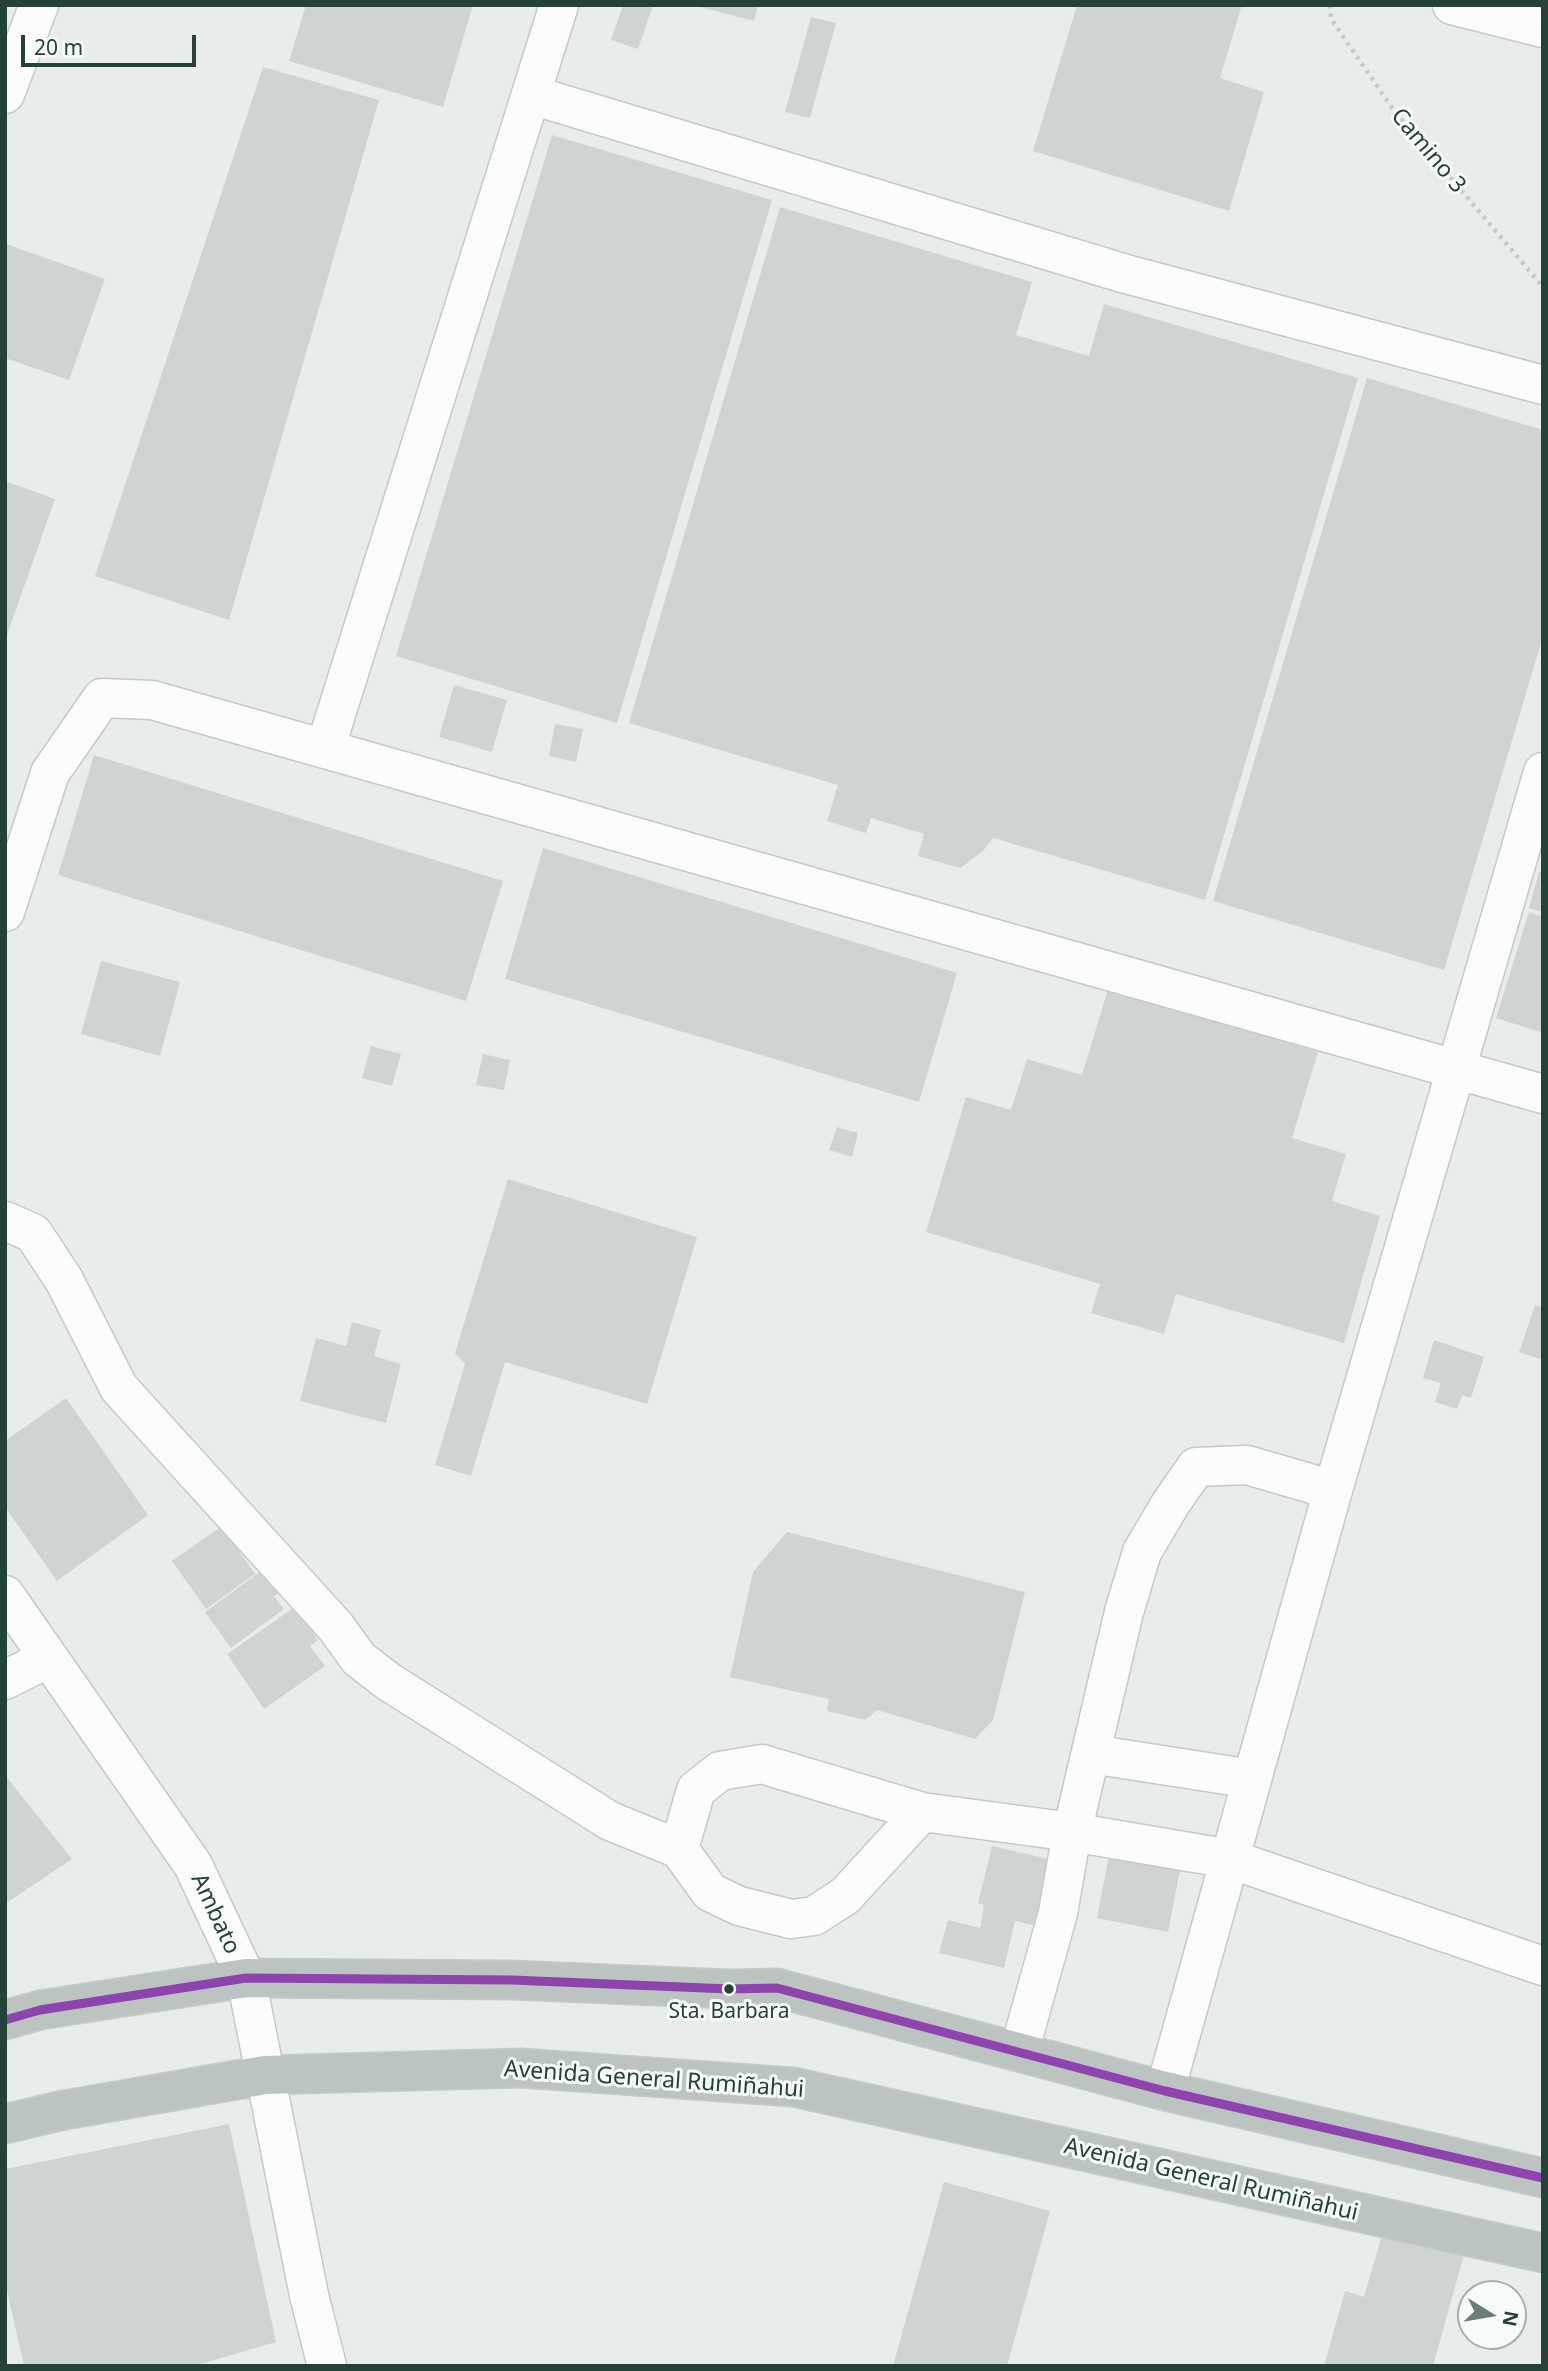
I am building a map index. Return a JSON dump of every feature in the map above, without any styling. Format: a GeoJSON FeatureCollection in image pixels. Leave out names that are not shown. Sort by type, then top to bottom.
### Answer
{"type":"FeatureCollection","features":[{"type":"Feature","properties":{"kind":"highway"},"geometry":{"type":"LineString","coordinates":[[5,2020],[40,2010],[246,1978],[512,1980],[729,1989],[777,1988],[1165,2091],[1543,2178]]}},
{"type":"Feature","properties":{"kind":"highway","name":"Avenida General Rumiñahui"},"geometry":{"type":"LineString","coordinates":[[5,2124],[59,2111],[265,2076],[521,2068],[793,2087],[1543,2253]]}},
{"type":"Feature","properties":{"kind":"street"},"geometry":{"type":"LineString","coordinates":[[5,94],[39,5]]}},
{"type":"Feature","properties":{"kind":"street"},"geometry":{"type":"LineString","coordinates":[[325,748],[559,5]]}},
{"type":"Feature","properties":{"kind":"street"},"geometry":{"type":"LineString","coordinates":[[1452,5],[1543,28]]}},
{"type":"Feature","properties":{"kind":"street"},"geometry":{"type":"LineString","coordinates":[[532,95],[1126,274],[1543,385]]}},
{"type":"Feature","properties":{"kind":"street"},"geometry":{"type":"LineString","coordinates":[[5,912],[50,774],[102,698],[152,700],[1543,1094]]}},
{"type":"Feature","properties":{"kind":"street"},"geometry":{"type":"LineString","coordinates":[[1165,2091],[1333,1490],[1543,772]]}},
{"type":"Feature","properties":{"kind":"street"},"geometry":{"type":"LineString","coordinates":[[5,1222],[33,1233],[64,1280],[119,1388],[335,1627],[359,1659],[389,1682],[610,1821],[679,1849],[710,1892],[739,1906],[791,1919],[814,1916],[845,1896],[922,1812]]}},
{"type":"Feature","properties":{"kind":"street"},"geometry":{"type":"LineString","coordinates":[[1019,2052],[1058,1913],[1072,1832],[1090,1754],[1124,1612],[1142,1552],[1196,1466],[1247,1465],[1333,1490]]}},
{"type":"Feature","properties":{"kind":"street","name":"Ambato"},"geometry":{"type":"LineString","coordinates":[[5,1595],[193,1865],[246,1978],[309,2295],[327,2366]]}},
{"type":"Feature","properties":{"kind":"street"},"geometry":{"type":"LineString","coordinates":[[5,1680],[48,1658]]}},
{"type":"Feature","properties":{"kind":"street"},"geometry":{"type":"LineString","coordinates":[[1090,1754],[1252,1779]]}},
{"type":"Feature","properties":{"kind":"street"},"geometry":{"type":"LineString","coordinates":[[679,1849],[696,1790],[720,1771],[762,1764],[922,1812],[1072,1832],[1230,1859],[1543,1966]]}},
{"type":"Feature","properties":{"kind":"path","name":"Camino 3"},"geometry":{"type":"LineString","coordinates":[[1330,5],[1331,19],[1395,112],[1543,287]]}},
{"type":"Feature","properties":{"kind":"building"},"geometry":{"type":"Polygon","coordinates":[[[306,5],[473,5],[443,107],[289,61],[306,5]]]}},
{"type":"Feature","properties":{"kind":"building"},"geometry":{"type":"Polygon","coordinates":[[[623,5],[653,5],[638,49],[611,40],[623,5]]]}},
{"type":"Feature","properties":{"kind":"building"},"geometry":{"type":"Polygon","coordinates":[[[693,5],[758,5],[754,21],[693,5]]]}},
{"type":"Feature","properties":{"kind":"building"},"geometry":{"type":"Polygon","coordinates":[[[1077,5],[1242,5],[1220,78],[1264,92],[1229,211],[1033,151],[1077,5]]]}},
{"type":"Feature","properties":{"kind":"building"},"geometry":{"type":"Polygon","coordinates":[[[811,17],[836,23],[810,118],[785,112],[811,17]]]}},
{"type":"Feature","properties":{"kind":"building"},"geometry":{"type":"Polygon","coordinates":[[[263,67],[379,100],[229,620],[95,576],[263,67]]]}},
{"type":"Feature","properties":{"kind":"building"},"geometry":{"type":"Polygon","coordinates":[[[552,135],[772,200],[617,723],[396,656],[552,135]]]}},
{"type":"Feature","properties":{"kind":"building"},"geometry":{"type":"Polygon","coordinates":[[[780,207],[1032,282],[1016,335],[1089,356],[1104,304],[1358,378],[1205,900],[993,838],[983,851],[960,868],[918,856],[924,834],[871,818],[866,833],[827,821],[838,785],[629,723],[780,207]]]}},
{"type":"Feature","properties":{"kind":"building"},"geometry":{"type":"Polygon","coordinates":[[[6,244],[105,279],[69,380],[5,358],[6,244]]]}},
{"type":"Feature","properties":{"kind":"building"},"geometry":{"type":"Polygon","coordinates":[[[1367,378],[1543,430],[1543,636],[1444,970],[1213,901],[1367,378]]]}},
{"type":"Feature","properties":{"kind":"building"},"geometry":{"type":"Polygon","coordinates":[[[5,481],[55,499],[6,638],[5,638],[5,481]]]}},
{"type":"Feature","properties":{"kind":"building"},"geometry":{"type":"Polygon","coordinates":[[[454,685],[507,700],[492,752],[439,737],[454,685]]]}},
{"type":"Feature","properties":{"kind":"building"},"geometry":{"type":"Polygon","coordinates":[[[555,724],[583,729],[576,762],[549,756],[555,724]]]}},
{"type":"Feature","properties":{"kind":"building"},"geometry":{"type":"Polygon","coordinates":[[[94,755],[503,881],[466,1001],[58,875],[94,755]]]}},
{"type":"Feature","properties":{"kind":"building"},"geometry":{"type":"Polygon","coordinates":[[[543,848],[957,973],[919,1102],[505,979],[543,848]]]}},
{"type":"Feature","properties":{"kind":"building"},"geometry":{"type":"Polygon","coordinates":[[[1539,872],[1543,873],[1543,912],[1529,908],[1539,872]]]}},
{"type":"Feature","properties":{"kind":"building"},"geometry":{"type":"Polygon","coordinates":[[[1529,912],[1543,917],[1543,1033],[1496,1018],[1529,912]]]}},
{"type":"Feature","properties":{"kind":"building"},"geometry":{"type":"Polygon","coordinates":[[[101,961],[180,982],[160,1056],[81,1034],[101,961]]]}},
{"type":"Feature","properties":{"kind":"building"},"geometry":{"type":"Polygon","coordinates":[[[1108,989],[1318,1052],[1292,1138],[1346,1154],[1332,1201],[1380,1216],[1344,1343],[1176,1294],[1164,1334],[1091,1313],[1100,1284],[926,1232],[966,1097],[1011,1110],[1027,1059],[1082,1075],[1108,989]]]}},
{"type":"Feature","properties":{"kind":"building"},"geometry":{"type":"Polygon","coordinates":[[[371,1046],[401,1054],[392,1086],[362,1078],[371,1046]]]}},
{"type":"Feature","properties":{"kind":"building"},"geometry":{"type":"Polygon","coordinates":[[[483,1054],[510,1060],[504,1090],[476,1085],[483,1054]]]}},
{"type":"Feature","properties":{"kind":"building"},"geometry":{"type":"Polygon","coordinates":[[[837,1127],[858,1133],[852,1157],[829,1150],[837,1127]]]}},
{"type":"Feature","properties":{"kind":"building"},"geometry":{"type":"Polygon","coordinates":[[[508,1179],[697,1237],[647,1404],[505,1362],[471,1476],[435,1465],[465,1364],[455,1353],[508,1179]]]}},
{"type":"Feature","properties":{"kind":"building"},"geometry":{"type":"Polygon","coordinates":[[[1535,1305],[1543,1308],[1543,1360],[1519,1352],[1535,1305]]]}},
{"type":"Feature","properties":{"kind":"building"},"geometry":{"type":"Polygon","coordinates":[[[352,1322],[381,1330],[374,1356],[401,1364],[386,1423],[300,1401],[316,1338],[346,1346],[352,1322]]]}},
{"type":"Feature","properties":{"kind":"building"},"geometry":{"type":"Polygon","coordinates":[[[1434,1340],[1484,1357],[1471,1398],[1462,1395],[1457,1409],[1435,1402],[1441,1383],[1423,1378],[1434,1340]]]}},
{"type":"Feature","properties":{"kind":"building"},"geometry":{"type":"Polygon","coordinates":[[[66,1398],[148,1515],[57,1581],[5,1507],[5,1441],[66,1398]]]}},
{"type":"Feature","properties":{"kind":"building"},"geometry":{"type":"Polygon","coordinates":[[[222,1526],[255,1574],[206,1609],[172,1561],[222,1526]]]}},
{"type":"Feature","properties":{"kind":"building"},"geometry":{"type":"Polygon","coordinates":[[[787,1532],[1025,1592],[993,1720],[975,1739],[877,1710],[865,1720],[827,1711],[829,1699],[730,1677],[753,1572],[787,1532]]]}},
{"type":"Feature","properties":{"kind":"building"},"geometry":{"type":"Polygon","coordinates":[[[267,1567],[284,1590],[274,1596],[284,1609],[231,1648],[205,1612],[267,1567]]]}},
{"type":"Feature","properties":{"kind":"building"},"geometry":{"type":"Polygon","coordinates":[[[295,1607],[318,1640],[310,1646],[325,1666],[264,1709],[227,1654],[295,1607]]]}},
{"type":"Feature","properties":{"kind":"building"},"geometry":{"type":"Polygon","coordinates":[[[5,1775],[72,1859],[5,1904],[5,1775]]]}},
{"type":"Feature","properties":{"kind":"building"},"geometry":{"type":"Polygon","coordinates":[[[1111,1845],[1182,1860],[1168,1932],[1097,1918],[1111,1845]]]}},
{"type":"Feature","properties":{"kind":"building"},"geometry":{"type":"Polygon","coordinates":[[[992,1846],[1053,1860],[1037,1926],[1015,1921],[1004,1968],[939,1953],[948,1920],[980,1928],[984,1905],[978,1903],[992,1846]]]}},
{"type":"Feature","properties":{"kind":"building"},"geometry":{"type":"Polygon","coordinates":[[[229,2124],[276,2342],[194,2366],[24,2366],[5,2282],[5,2169],[229,2124]]]}},
{"type":"Feature","properties":{"kind":"building"},"geometry":{"type":"Polygon","coordinates":[[[944,2182],[1050,2211],[1007,2366],[893,2366],[944,2182]]]}},
{"type":"Feature","properties":{"kind":"building"},"geometry":{"type":"Polygon","coordinates":[[[1384,2228],[1465,2251],[1433,2366],[1324,2366],[1345,2291],[1364,2297],[1384,2228]]]}},
{"type":"Feature","properties":{"kind":"transit line"},"geometry":{"type":"LineString","coordinates":[[5,2020],[40,2010],[246,1978],[512,1980],[729,1989],[777,1988],[1165,2091],[1543,2178]]}},
{"type":"Feature","properties":{"kind":"place","name":"Sta. Barbara"},"geometry":{"type":"Point","coordinates":[729,1989]}}]}
